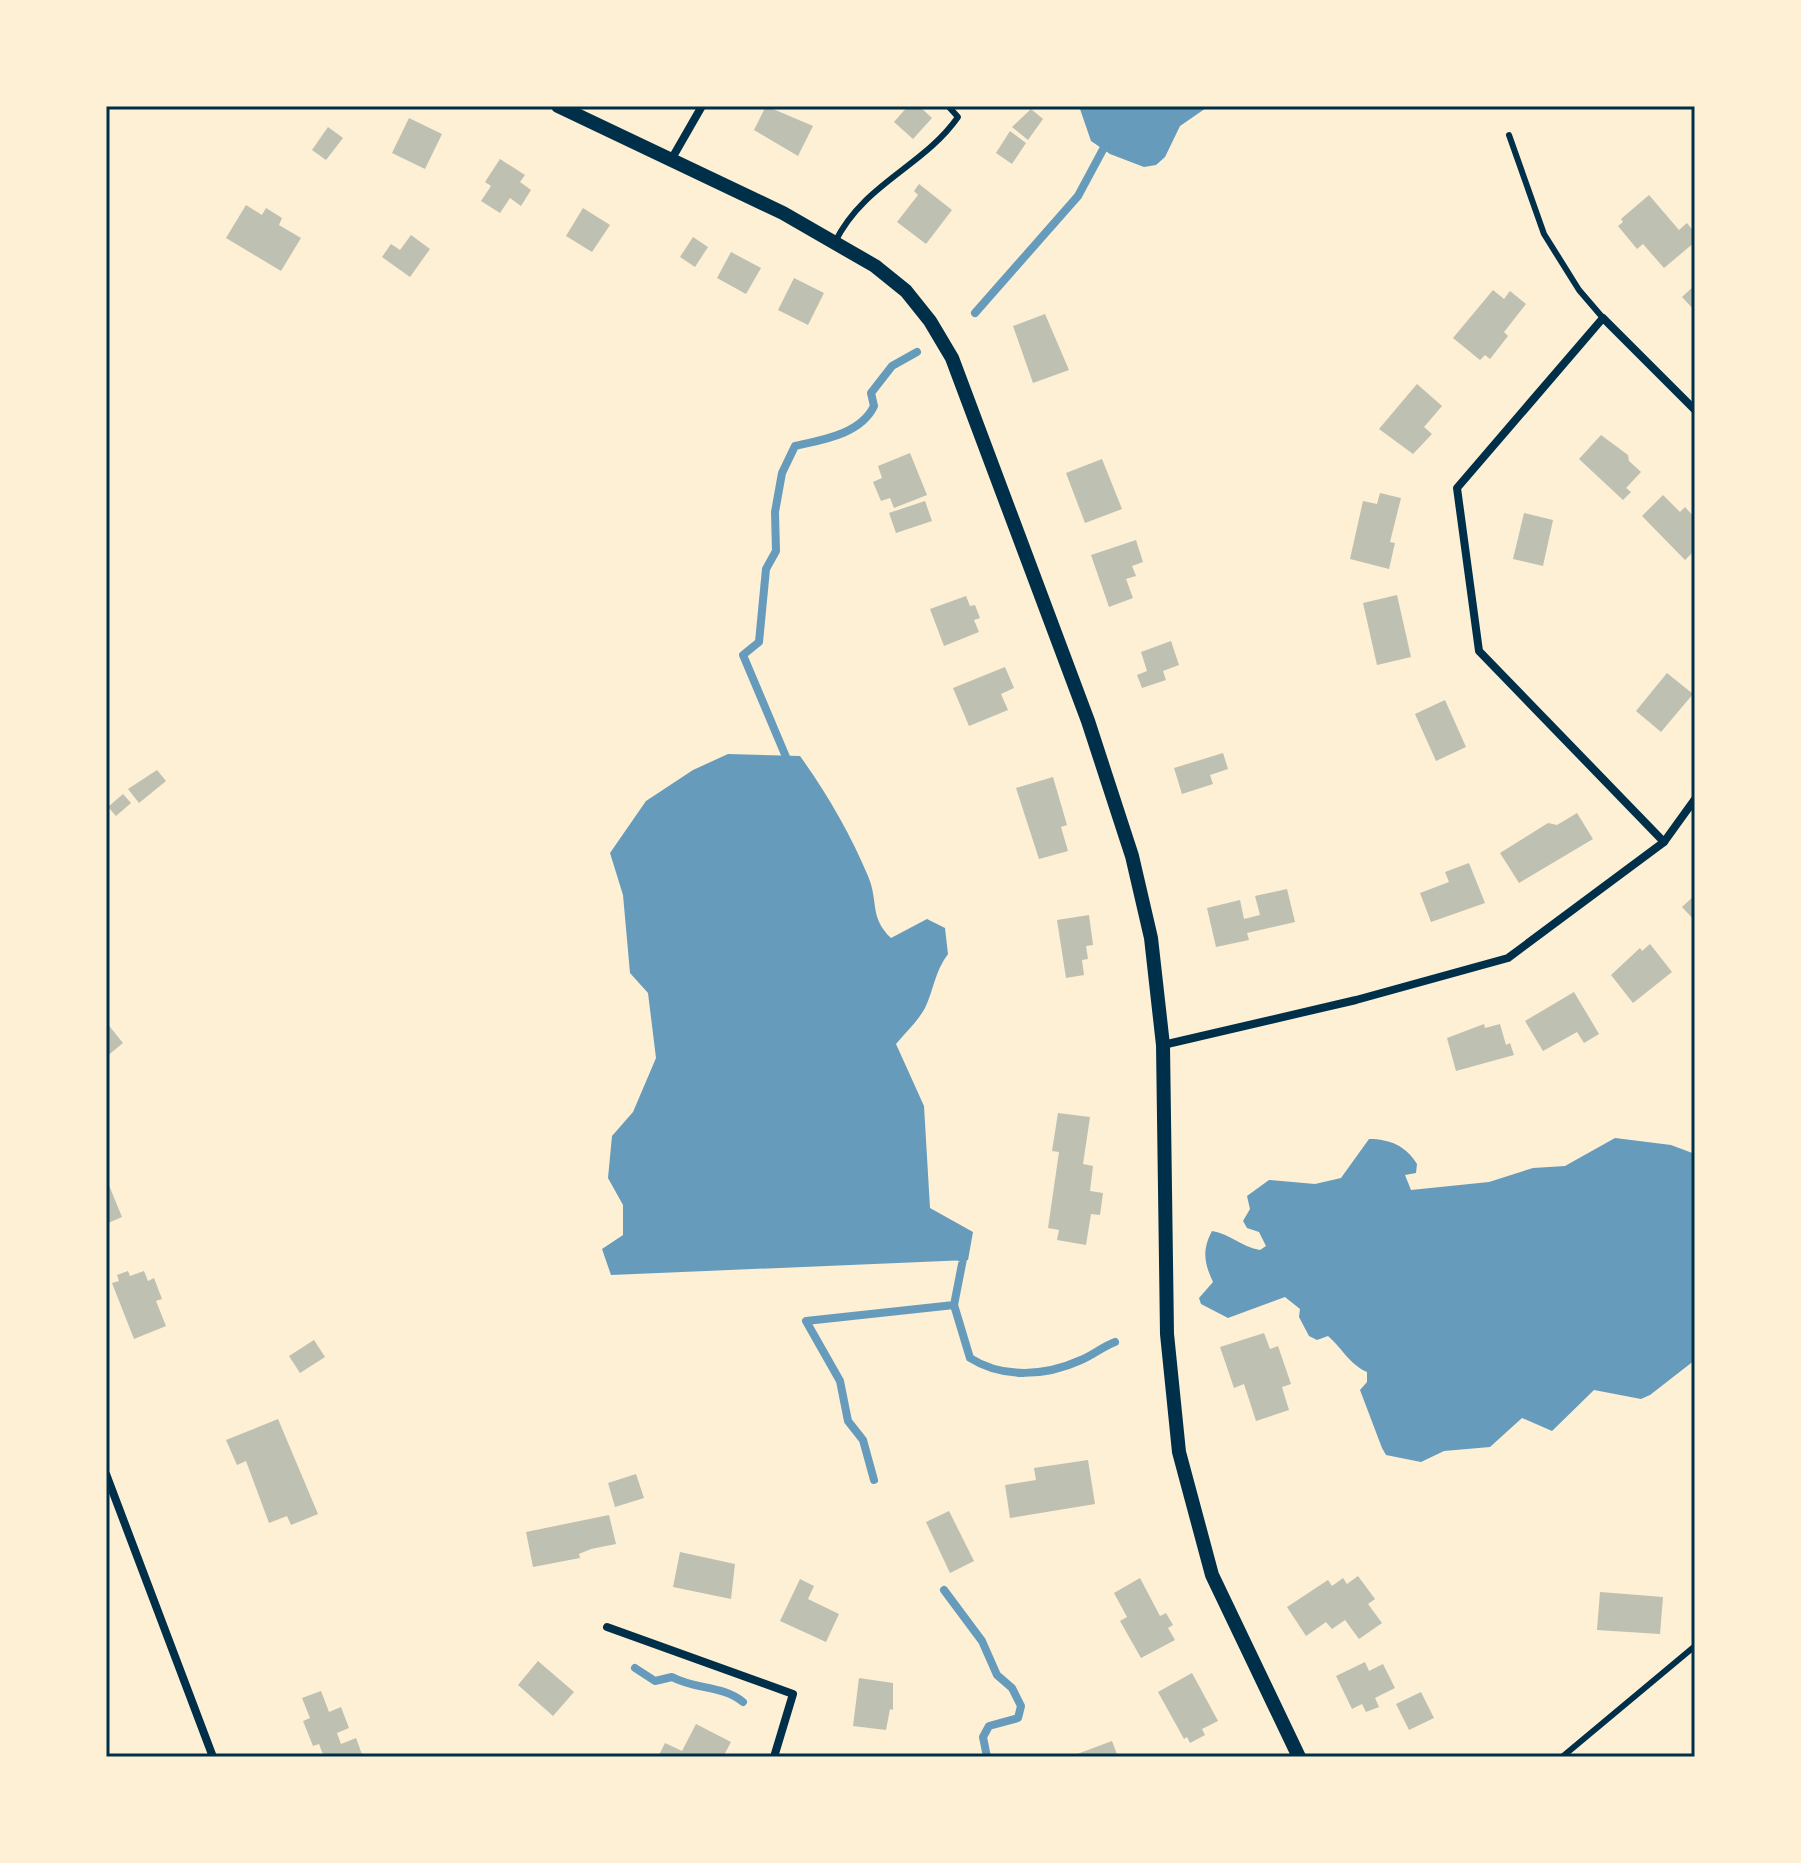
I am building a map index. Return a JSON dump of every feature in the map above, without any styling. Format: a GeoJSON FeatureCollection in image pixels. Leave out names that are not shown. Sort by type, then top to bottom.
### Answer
{"type":"FeatureCollection","features":[{"type":"Feature","properties":{"kind":"street"},"geometry":{"type":"LineString","coordinates":[[558,106],[835,242],[875,266],[906,291],[930,321],[969,397],[1088,721],[1132,856],[1151,938],[1163,1045],[1167,1334],[1179,1452],[1212,1575],[1299,1757]]}},
{"type":"Feature","properties":{"kind":"street"},"geometry":{"type":"LineString","coordinates":[[671,160],[702,106]]}},
{"type":"Feature","properties":{"kind":"street"},"geometry":{"type":"LineString","coordinates":[[1664,842],[1479,651],[1457,488],[1603,318],[1695,410]]}},
{"type":"Feature","properties":{"kind":"street"},"geometry":{"type":"LineString","coordinates":[[1163,1045],[1356,1000],[1508,958],[1664,842],[1695,799]]}},
{"type":"Feature","properties":{"kind":"street"},"geometry":{"type":"LineString","coordinates":[[106,1474],[213,1757]]}},
{"type":"Feature","properties":{"kind":"street"},"geometry":{"type":"LineString","coordinates":[[607,1627],[793,1694],[774,1757]]}},
{"type":"Feature","properties":{"kind":"lane"},"geometry":{"type":"LineString","coordinates":[[835,242],[844,224],[870,193],[942,140],[958,117],[948,106]]}},
{"type":"Feature","properties":{"kind":"lane"},"geometry":{"type":"LineString","coordinates":[[1509,135],[1544,234],[1579,290],[1603,318]]}},
{"type":"Feature","properties":{"kind":"lane"},"geometry":{"type":"LineString","coordinates":[[1562,1757],[1695,1646]]}},
{"type":"Feature","properties":{"kind":"water"},"geometry":{"type":"Polygon","coordinates":[[[1079,106],[1209,106],[1180,126],[1165,157],[1156,165],[1144,167],[1110,154],[1091,141],[1079,106]]]}},
{"type":"Feature","properties":{"kind":"water"},"geometry":{"type":"Polygon","coordinates":[[[728,754],[800,756],[854,845],[868,876],[877,916],[884,930],[891,938],[927,919],[945,928],[948,954],[925,1008],[896,1044],[924,1106],[930,1208],[973,1232],[968,1260],[611,1275],[602,1249],[623,1235],[623,1205],[608,1178],[612,1136],[633,1112],[656,1058],[648,993],[630,973],[623,895],[610,853],[646,801],[693,770],[728,754]]]}},
{"type":"Feature","properties":{"kind":"water"},"geometry":{"type":"Polygon","coordinates":[[[1615,1138],[1671,1145],[1695,1154],[1695,1360],[1641,1399],[1594,1390],[1552,1431],[1522,1418],[1490,1447],[1444,1451],[1421,1462],[1386,1455],[1360,1390],[1367,1382],[1367,1372],[1351,1361],[1328,1336],[1317,1340],[1309,1336],[1299,1317],[1300,1309],[1285,1297],[1228,1318],[1201,1304],[1199,1298],[1213,1282],[1205,1256],[1212,1231],[1260,1250],[1266,1246],[1259,1232],[1247,1228],[1243,1221],[1250,1209],[1247,1196],[1269,1180],[1315,1184],[1341,1178],[1369,1139],[1397,1145],[1413,1158],[1417,1164],[1416,1173],[1405,1175],[1411,1190],[1489,1182],[1533,1168],[1565,1166],[1615,1138]]]}},
{"type":"Feature","properties":{"kind":"building"},"geometry":{"type":"Polygon","coordinates":[[[766,106],[813,126],[798,156],[754,130],[766,106]]]}},
{"type":"Feature","properties":{"kind":"building"},"geometry":{"type":"Polygon","coordinates":[[[908,106],[919,106],[932,118],[913,139],[894,122],[908,106]]]}},
{"type":"Feature","properties":{"kind":"building"},"geometry":{"type":"Polygon","coordinates":[[[1031,109],[1043,119],[1028,140],[1012,127],[1031,109]]]}},
{"type":"Feature","properties":{"kind":"building"},"geometry":{"type":"Polygon","coordinates":[[[409,118],[442,134],[425,169],[392,153],[409,118]]]}},
{"type":"Feature","properties":{"kind":"building"},"geometry":{"type":"Polygon","coordinates":[[[328,127],[343,138],[326,160],[312,150],[328,127]]]}},
{"type":"Feature","properties":{"kind":"building"},"geometry":{"type":"Polygon","coordinates":[[[1010,131],[1026,143],[1012,164],[996,153],[1010,131]]]}},
{"type":"Feature","properties":{"kind":"building"},"geometry":{"type":"Polygon","coordinates":[[[500,159],[525,175],[520,182],[531,190],[521,206],[510,198],[500,213],[481,201],[491,186],[485,182],[500,159]]]}},
{"type":"Feature","properties":{"kind":"building"},"geometry":{"type":"Polygon","coordinates":[[[919,184],[952,210],[926,244],[897,222],[918,195],[914,191],[919,184]]]}},
{"type":"Feature","properties":{"kind":"building"},"geometry":{"type":"Polygon","coordinates":[[[1649,195],[1679,230],[1687,223],[1695,233],[1695,242],[1664,268],[1643,244],[1637,249],[1618,226],[1623,222],[1621,219],[1649,195]]]}},
{"type":"Feature","properties":{"kind":"building"},"geometry":{"type":"Polygon","coordinates":[[[246,205],[262,215],[266,208],[282,218],[279,225],[301,238],[281,271],[226,238],[246,205]]]}},
{"type":"Feature","properties":{"kind":"building"},"geometry":{"type":"Polygon","coordinates":[[[583,208],[610,225],[592,252],[566,236],[583,208]]]}},
{"type":"Feature","properties":{"kind":"building"},"geometry":{"type":"Polygon","coordinates":[[[411,235],[430,249],[410,277],[382,257],[391,244],[400,250],[411,235]]]}},
{"type":"Feature","properties":{"kind":"building"},"geometry":{"type":"Polygon","coordinates":[[[693,237],[708,247],[695,267],[680,257],[693,237]]]}},
{"type":"Feature","properties":{"kind":"building"},"geometry":{"type":"Polygon","coordinates":[[[731,252],[761,268],[746,294],[717,278],[731,252]]]}},
{"type":"Feature","properties":{"kind":"building"},"geometry":{"type":"Polygon","coordinates":[[[794,278],[824,293],[808,325],[778,310],[794,278]]]}},
{"type":"Feature","properties":{"kind":"building"},"geometry":{"type":"Polygon","coordinates":[[[1695,285],[1695,311],[1682,297],[1695,285]]]}},
{"type":"Feature","properties":{"kind":"building"},"geometry":{"type":"Polygon","coordinates":[[[1493,290],[1504,299],[1510,291],[1526,304],[1504,332],[1508,336],[1490,359],[1485,355],[1480,360],[1453,338],[1493,290]]]}},
{"type":"Feature","properties":{"kind":"building"},"geometry":{"type":"Polygon","coordinates":[[[1045,314],[1069,370],[1033,383],[1013,326],[1045,314]]]}},
{"type":"Feature","properties":{"kind":"building"},"geometry":{"type":"Polygon","coordinates":[[[1417,384],[1442,406],[1424,427],[1432,434],[1413,454],[1379,429],[1417,384]]]}},
{"type":"Feature","properties":{"kind":"building"},"geometry":{"type":"Polygon","coordinates":[[[1601,435],[1628,455],[1629,461],[1641,472],[1626,488],[1631,492],[1623,500],[1579,459],[1601,435]]]}},
{"type":"Feature","properties":{"kind":"building"},"geometry":{"type":"Polygon","coordinates":[[[910,453],[927,495],[894,508],[890,498],[881,501],[873,482],[882,478],[878,466],[910,453]]]}},
{"type":"Feature","properties":{"kind":"building"},"geometry":{"type":"Polygon","coordinates":[[[1102,459],[1122,509],[1085,523],[1066,473],[1102,459]]]}},
{"type":"Feature","properties":{"kind":"building"},"geometry":{"type":"Polygon","coordinates":[[[1380,493],[1401,498],[1390,542],[1395,543],[1389,569],[1350,559],[1363,501],[1377,504],[1380,493]]]}},
{"type":"Feature","properties":{"kind":"building"},"geometry":{"type":"Polygon","coordinates":[[[1663,495],[1680,512],[1685,507],[1695,518],[1695,550],[1685,560],[1642,516],[1663,495]]]}},
{"type":"Feature","properties":{"kind":"building"},"geometry":{"type":"Polygon","coordinates":[[[925,501],[932,521],[896,533],[889,513],[925,501]]]}},
{"type":"Feature","properties":{"kind":"building"},"geometry":{"type":"Polygon","coordinates":[[[1524,513],[1553,520],[1543,566],[1513,559],[1524,513]]]}},
{"type":"Feature","properties":{"kind":"building"},"geometry":{"type":"Polygon","coordinates":[[[1136,540],[1143,562],[1132,566],[1136,576],[1126,579],[1133,598],[1109,607],[1091,555],[1136,540]]]}},
{"type":"Feature","properties":{"kind":"building"},"geometry":{"type":"Polygon","coordinates":[[[1397,595],[1411,657],[1377,665],[1363,603],[1397,595]]]}},
{"type":"Feature","properties":{"kind":"building"},"geometry":{"type":"Polygon","coordinates":[[[966,596],[970,606],[975,605],[980,618],[974,620],[979,632],[944,646],[930,609],[966,596]]]}},
{"type":"Feature","properties":{"kind":"building"},"geometry":{"type":"Polygon","coordinates":[[[1171,641],[1179,665],[1163,671],[1166,680],[1142,688],[1137,675],[1147,671],[1141,652],[1171,641]]]}},
{"type":"Feature","properties":{"kind":"building"},"geometry":{"type":"Polygon","coordinates":[[[1005,667],[1014,688],[1001,694],[1008,710],[969,726],[953,688],[1005,667]]]}},
{"type":"Feature","properties":{"kind":"building"},"geometry":{"type":"Polygon","coordinates":[[[1667,673],[1693,694],[1661,732],[1636,711],[1667,673]]]}},
{"type":"Feature","properties":{"kind":"building"},"geometry":{"type":"Polygon","coordinates":[[[1445,700],[1466,747],[1436,761],[1415,714],[1445,700]]]}},
{"type":"Feature","properties":{"kind":"building"},"geometry":{"type":"Polygon","coordinates":[[[1223,753],[1228,769],[1210,775],[1213,784],[1182,794],[1174,768],[1223,753]]]}},
{"type":"Feature","properties":{"kind":"building"},"geometry":{"type":"Polygon","coordinates":[[[157,770],[166,781],[139,803],[128,789],[157,770]]]}},
{"type":"Feature","properties":{"kind":"building"},"geometry":{"type":"Polygon","coordinates":[[[1053,777],[1067,825],[1061,827],[1068,851],[1039,859],[1016,788],[1053,777]]]}},
{"type":"Feature","properties":{"kind":"building"},"geometry":{"type":"Polygon","coordinates":[[[123,794],[131,803],[116,816],[108,807],[123,794]]]}},
{"type":"Feature","properties":{"kind":"building"},"geometry":{"type":"Polygon","coordinates":[[[1577,813],[1593,839],[1519,883],[1500,853],[1548,823],[1557,825],[1577,813]]]}},
{"type":"Feature","properties":{"kind":"building"},"geometry":{"type":"Polygon","coordinates":[[[1469,863],[1485,903],[1431,922],[1420,893],[1449,882],[1445,872],[1469,863]]]}},
{"type":"Feature","properties":{"kind":"building"},"geometry":{"type":"Polygon","coordinates":[[[1287,889],[1295,922],[1247,933],[1249,940],[1216,947],[1207,908],[1240,900],[1244,919],[1260,915],[1255,896],[1287,889]]]}},
{"type":"Feature","properties":{"kind":"building"},"geometry":{"type":"Polygon","coordinates":[[[1695,895],[1695,921],[1682,907],[1695,895]]]}},
{"type":"Feature","properties":{"kind":"building"},"geometry":{"type":"Polygon","coordinates":[[[1089,915],[1093,945],[1086,946],[1088,959],[1082,960],[1084,975],[1066,978],[1057,920],[1089,915]]]}},
{"type":"Feature","properties":{"kind":"building"},"geometry":{"type":"Polygon","coordinates":[[[1650,944],[1672,972],[1633,1003],[1611,975],[1640,948],[1642,951],[1650,944]]]}},
{"type":"Feature","properties":{"kind":"building"},"geometry":{"type":"Polygon","coordinates":[[[1574,992],[1599,1034],[1584,1043],[1577,1032],[1543,1051],[1525,1021],[1574,992]]]}},
{"type":"Feature","properties":{"kind":"building"},"geometry":{"type":"Polygon","coordinates":[[[106,1022],[123,1043],[106,1057],[106,1022]]]}},
{"type":"Feature","properties":{"kind":"building"},"geometry":{"type":"Polygon","coordinates":[[[1484,1024],[1485,1028],[1500,1024],[1506,1045],[1510,1043],[1514,1055],[1456,1071],[1447,1038],[1484,1024]]]}},
{"type":"Feature","properties":{"kind":"building"},"geometry":{"type":"Polygon","coordinates":[[[1058,1113],[1090,1117],[1083,1164],[1093,1166],[1090,1191],[1103,1193],[1100,1215],[1091,1214],[1086,1245],[1057,1240],[1059,1230],[1048,1228],[1059,1152],[1052,1151],[1058,1113]]]}},
{"type":"Feature","properties":{"kind":"building"},"geometry":{"type":"Polygon","coordinates":[[[106,1178],[122,1217],[106,1224],[106,1178]]]}},
{"type":"Feature","properties":{"kind":"building"},"geometry":{"type":"Polygon","coordinates":[[[128,1271],[130,1276],[144,1271],[148,1281],[154,1278],[162,1299],[156,1301],[166,1326],[134,1339],[112,1283],[119,1281],[117,1275],[128,1271]]]}},
{"type":"Feature","properties":{"kind":"building"},"geometry":{"type":"Polygon","coordinates":[[[1264,1333],[1270,1349],[1278,1346],[1291,1384],[1282,1387],[1289,1410],[1256,1421],[1244,1384],[1234,1388],[1220,1347],[1264,1333]]]}},
{"type":"Feature","properties":{"kind":"building"},"geometry":{"type":"Polygon","coordinates":[[[314,1340],[325,1357],[300,1373],[289,1356],[314,1340]]]}},
{"type":"Feature","properties":{"kind":"building"},"geometry":{"type":"Polygon","coordinates":[[[278,1419],[318,1514],[291,1525],[287,1516],[269,1523],[246,1461],[237,1465],[226,1440],[278,1419]]]}},
{"type":"Feature","properties":{"kind":"building"},"geometry":{"type":"Polygon","coordinates":[[[1088,1460],[1095,1504],[1010,1518],[1005,1485],[1036,1480],[1034,1468],[1088,1460]]]}},
{"type":"Feature","properties":{"kind":"building"},"geometry":{"type":"Polygon","coordinates":[[[636,1474],[644,1498],[615,1507],[608,1483],[636,1474]]]}},
{"type":"Feature","properties":{"kind":"building"},"geometry":{"type":"Polygon","coordinates":[[[949,1511],[974,1561],[950,1573],[926,1522],[949,1511]]]}},
{"type":"Feature","properties":{"kind":"building"},"geometry":{"type":"Polygon","coordinates":[[[609,1515],[616,1544],[591,1549],[579,1554],[580,1558],[533,1567],[526,1532],[609,1515]]]}},
{"type":"Feature","properties":{"kind":"building"},"geometry":{"type":"Polygon","coordinates":[[[680,1552],[735,1564],[731,1599],[673,1587],[680,1552]]]}},
{"type":"Feature","properties":{"kind":"building"},"geometry":{"type":"Polygon","coordinates":[[[1358,1576],[1375,1599],[1368,1604],[1382,1623],[1359,1639],[1345,1620],[1332,1629],[1326,1622],[1306,1636],[1287,1607],[1328,1580],[1332,1586],[1343,1578],[1347,1584],[1358,1576]]]}},
{"type":"Feature","properties":{"kind":"building"},"geometry":{"type":"Polygon","coordinates":[[[1140,1578],[1160,1616],[1166,1613],[1173,1625],[1168,1628],[1175,1640],[1141,1658],[1120,1621],[1127,1617],[1114,1593],[1140,1578]]]}},
{"type":"Feature","properties":{"kind":"building"},"geometry":{"type":"Polygon","coordinates":[[[800,1579],[814,1586],[808,1599],[839,1614],[826,1642],[780,1621],[800,1579]]]}},
{"type":"Feature","properties":{"kind":"building"},"geometry":{"type":"Polygon","coordinates":[[[1600,1592],[1663,1597],[1660,1634],[1597,1630],[1600,1592]]]}},
{"type":"Feature","properties":{"kind":"building"},"geometry":{"type":"Polygon","coordinates":[[[538,1661],[574,1692],[553,1716],[518,1685],[538,1661]]]}},
{"type":"Feature","properties":{"kind":"building"},"geometry":{"type":"Polygon","coordinates":[[[1365,1662],[1369,1671],[1383,1664],[1395,1688],[1375,1698],[1379,1707],[1366,1712],[1362,1704],[1352,1709],[1336,1676],[1365,1662]]]}},
{"type":"Feature","properties":{"kind":"building"},"geometry":{"type":"Polygon","coordinates":[[[1192,1673],[1218,1721],[1202,1729],[1205,1735],[1190,1743],[1187,1737],[1184,1739],[1158,1692],[1192,1673]]]}},
{"type":"Feature","properties":{"kind":"building"},"geometry":{"type":"Polygon","coordinates":[[[859,1678],[893,1683],[893,1710],[890,1709],[886,1730],[853,1726],[859,1678]]]}},
{"type":"Feature","properties":{"kind":"building"},"geometry":{"type":"Polygon","coordinates":[[[321,1691],[329,1712],[341,1707],[349,1728],[337,1733],[341,1744],[356,1738],[363,1757],[324,1757],[319,1744],[313,1746],[303,1721],[310,1718],[302,1698],[321,1691]]]}},
{"type":"Feature","properties":{"kind":"building"},"geometry":{"type":"Polygon","coordinates":[[[1421,1692],[1434,1718],[1409,1730],[1396,1704],[1421,1692]]]}},
{"type":"Feature","properties":{"kind":"building"},"geometry":{"type":"Polygon","coordinates":[[[696,1724],[731,1742],[723,1757],[658,1757],[665,1743],[682,1751],[696,1724]]]}},
{"type":"Feature","properties":{"kind":"building"},"geometry":{"type":"Polygon","coordinates":[[[1112,1741],[1118,1757],[1069,1757],[1112,1741]]]}},
{"type":"Feature","properties":{"kind":"waterway"},"geometry":{"type":"LineString","coordinates":[[975,313],[1078,196],[1107,142]]}},
{"type":"Feature","properties":{"kind":"waterway"},"geometry":{"type":"LineString","coordinates":[[789,764],[743,655],[759,642],[766,569],[776,551],[775,512],[782,473],[795,446],[840,434],[868,416],[874,406],[871,393],[892,366],[917,352]]}},
{"type":"Feature","properties":{"kind":"waterway"},"geometry":{"type":"LineString","coordinates":[[874,1480],[863,1440],[848,1421],[840,1381],[806,1321],[954,1305],[963,1259],[954,1254]]}},
{"type":"Feature","properties":{"kind":"waterway"},"geometry":{"type":"LineString","coordinates":[[954,1305],[970,1358],[996,1369],[1025,1373],[1054,1369],[1081,1360],[1115,1342]]}},
{"type":"Feature","properties":{"kind":"waterway"},"geometry":{"type":"LineString","coordinates":[[944,1590],[982,1641],[997,1675],[1012,1688],[1021,1706],[1018,1718],[989,1726],[983,1737],[987,1757]]}},
{"type":"Feature","properties":{"kind":"waterway"},"geometry":{"type":"LineString","coordinates":[[635,1668],[655,1681],[672,1677],[726,1693],[743,1702]]}}]}
